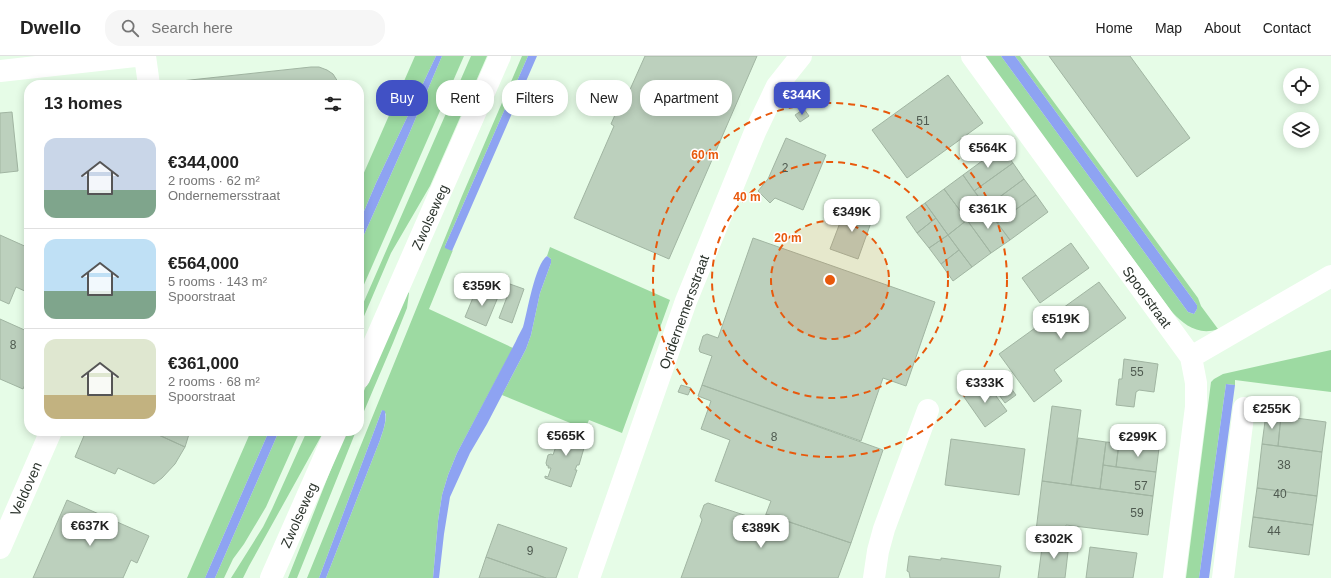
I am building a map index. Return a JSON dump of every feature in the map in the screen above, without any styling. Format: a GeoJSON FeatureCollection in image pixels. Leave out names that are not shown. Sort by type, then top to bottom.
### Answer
{"type":"FeatureCollection","features":[{"type":"Feature","properties":{"kind":"street"},"geometry":{"type":"LineString","coordinates":[[0,71],[135,56]]}},
{"type":"Feature","properties":{"kind":"street"},"geometry":{"type":"LineString","coordinates":[[145,56],[148,80]]}},
{"type":"Feature","properties":{"kind":"street","name":"Zwolseweg"},"geometry":{"type":"LineString","coordinates":[[364,367],[500,56]]}},
{"type":"Feature","properties":{"kind":"street","name":"Ondernemersstraat"},"geometry":{"type":"LineString","coordinates":[[589,578],[686,301],[755,132],[777,86],[801,56]]}},
{"type":"Feature","properties":{"kind":"street","name":"Spoorstraat"},"geometry":{"type":"LineString","coordinates":[[972,56],[1192,357],[1196,382],[1196,407],[1174,578]]}},
{"type":"Feature","properties":{"kind":"street"},"geometry":{"type":"LineString","coordinates":[[1192,357],[1331,276]]}},
{"type":"Feature","properties":{"kind":"street"},"geometry":{"type":"LineString","coordinates":[[1223,578],[1244,408]]}},
{"type":"Feature","properties":{"kind":"street"},"geometry":{"type":"LineString","coordinates":[[874,578],[878,551],[884,529],[928,410]]}},
{"type":"Feature","properties":{"kind":"street","name":"Veldoven"},"geometry":{"type":"LineString","coordinates":[[0,548],[49,436]]}},
{"type":"Feature","properties":{"kind":"street","name":"Zwolseweg"},"geometry":{"type":"LineString","coordinates":[[272,578],[334,436]]}},
{"type":"Feature","properties":{"kind":"green space"},"geometry":{"type":"Polygon","coordinates":[[[415,56],[436,56],[425,80],[404,80],[415,56]]]}},
{"type":"Feature","properties":{"kind":"green space"},"geometry":{"type":"Polygon","coordinates":[[[442,56],[464,56],[454,80],[436,80],[436,116],[438,116],[364,285],[364,235],[417,116],[428,116],[428,89],[442,56]]]}},
{"type":"Feature","properties":{"kind":"green space"},"geometry":{"type":"Polygon","coordinates":[[[471,56],[487,56],[476,80],[461,80],[471,56]]]}},
{"type":"Feature","properties":{"kind":"green space"},"geometry":{"type":"Polygon","coordinates":[[[522,56],[528,56],[518,80],[512,80],[522,56]]]}},
{"type":"Feature","properties":{"kind":"green space"},"geometry":{"type":"Polygon","coordinates":[[[984,56],[1001,56],[1188,312],[1194,314],[1197,309],[1197,305],[1015,56],[1020,56],[1198,298],[1201,306],[1218,329],[1204,331],[1192,328],[1172,312],[984,56]]]}},
{"type":"Feature","properties":{"kind":"green space"},"geometry":{"type":"Polygon","coordinates":[[[502,103],[502,116],[445,246],[452,251],[453,250],[429,309],[513,348],[457,453],[448,475],[442,495],[438,521],[433,578],[326,578],[381,437],[386,414],[382,410],[319,578],[307,578],[462,196],[502,103]]]}},
{"type":"Feature","properties":{"kind":"green space"},"geometry":{"type":"Polygon","coordinates":[[[389,116],[408,116],[376,183],[364,211],[364,173],[389,116]]]}},
{"type":"Feature","properties":{"kind":"green space"},"geometry":{"type":"Polygon","coordinates":[[[445,116],[461,116],[430,186],[391,253],[364,316],[364,302],[445,116]]]}},
{"type":"Feature","properties":{"kind":"green space"},"geometry":{"type":"Polygon","coordinates":[[[550,247],[670,300],[622,433],[589,420],[585,429],[502,395],[526,349],[531,335],[540,293],[551,263],[551,259],[547,256],[550,247]]]}},
{"type":"Feature","properties":{"kind":"green space"},"geometry":{"type":"Polygon","coordinates":[[[408,292],[407,308],[364,411],[364,391],[408,292]]]}},
{"type":"Feature","properties":{"kind":"green space"},"geometry":{"type":"Polygon","coordinates":[[[1331,350],[1331,392],[1235,380],[1235,385],[1226,384],[1199,578],[1186,578],[1211,382],[1223,374],[1331,350]]]}},
{"type":"Feature","properties":{"kind":"green space"},"geometry":{"type":"Polygon","coordinates":[[[249,436],[267,436],[205,578],[187,578],[249,436]]]}},
{"type":"Feature","properties":{"kind":"green space"},"geometry":{"type":"Polygon","coordinates":[[[277,436],[298,436],[266,507],[244,544],[233,559],[224,578],[215,578],[277,436]]]}},
{"type":"Feature","properties":{"kind":"green space"},"geometry":{"type":"Polygon","coordinates":[[[305,436],[321,436],[243,578],[231,578],[263,527],[305,436]]]}},
{"type":"Feature","properties":{"kind":"green space"},"geometry":{"type":"Polygon","coordinates":[[[344,436],[354,436],[297,578],[288,578],[344,436]]]}},
{"type":"Feature","properties":{"kind":"water"},"geometry":{"type":"Polygon","coordinates":[[[436,56],[442,56],[428,89],[428,80],[425,80],[436,56]]]}},
{"type":"Feature","properties":{"kind":"water"},"geometry":{"type":"Polygon","coordinates":[[[528,56],[537,56],[527,80],[518,80],[528,56]]]}},
{"type":"Feature","properties":{"kind":"water"},"geometry":{"type":"Polygon","coordinates":[[[1001,56],[1015,56],[1197,305],[1197,309],[1194,314],[1188,312],[1001,56]]]}},
{"type":"Feature","properties":{"kind":"water"},"geometry":{"type":"Polygon","coordinates":[[[408,116],[417,116],[364,235],[364,211],[408,116]]]}},
{"type":"Feature","properties":{"kind":"water"},"geometry":{"type":"Polygon","coordinates":[[[502,116],[511,116],[452,251],[445,248],[502,116]]]}},
{"type":"Feature","properties":{"kind":"water"},"geometry":{"type":"Polygon","coordinates":[[[547,256],[551,259],[551,263],[540,293],[531,335],[526,349],[487,424],[470,453],[450,497],[439,578],[433,578],[438,521],[442,495],[448,475],[457,453],[523,327],[535,278],[539,268],[547,256]]]}},
{"type":"Feature","properties":{"kind":"water"},"geometry":{"type":"Polygon","coordinates":[[[1226,384],[1235,385],[1209,578],[1199,578],[1226,384]]]}},
{"type":"Feature","properties":{"kind":"water"},"geometry":{"type":"Polygon","coordinates":[[[382,410],[385,411],[385,418],[380,440],[326,578],[319,578],[382,410]]]}},
{"type":"Feature","properties":{"kind":"water"},"geometry":{"type":"Polygon","coordinates":[[[267,436],[277,436],[215,578],[205,578],[267,436]]]}},
{"type":"Feature","properties":{"kind":"building"},"geometry":{"type":"Polygon","coordinates":[[[645,56],[757,56],[732,114],[732,80],[640,80],[640,116],[731,116],[669,259],[574,218],[614,126],[611,124],[614,116],[632,116],[632,85],[645,56]]]}},
{"type":"Feature","properties":{"kind":"building"},"geometry":{"type":"Polygon","coordinates":[[[1049,56],[1130,56],[1190,138],[1137,177],[1049,56]]]}},
{"type":"Feature","properties":{"kind":"building"},"geometry":{"type":"Polygon","coordinates":[[[319,67],[333,74],[337,80],[190,80],[319,67]]]}},
{"type":"Feature","properties":{"kind":"building"},"geometry":{"type":"Polygon","coordinates":[[[948,75],[983,123],[907,178],[872,130],[948,75]]]}},
{"type":"Feature","properties":{"kind":"building"},"geometry":{"type":"Polygon","coordinates":[[[804,109],[809,116],[800,122],[795,115],[804,109]]]}},
{"type":"Feature","properties":{"kind":"building"},"geometry":{"type":"Polygon","coordinates":[[[12,112],[18,171],[0,173],[0,113],[12,112]]]}},
{"type":"Feature","properties":{"kind":"building"},"geometry":{"type":"Polygon","coordinates":[[[786,138],[826,155],[803,210],[775,198],[770,203],[758,191],[768,179],[786,138]]]}},
{"type":"Feature","properties":{"kind":"building"},"geometry":{"type":"Polygon","coordinates":[[[1001,147],[1013,163],[974,191],[963,175],[1001,147]]]}},
{"type":"Feature","properties":{"kind":"building"},"geometry":{"type":"Polygon","coordinates":[[[1013,163],[1024,179],[986,207],[974,191],[1013,163]]]}},
{"type":"Feature","properties":{"kind":"building"},"geometry":{"type":"Polygon","coordinates":[[[963,175],[986,207],[967,220],[944,189],[963,175]]]}},
{"type":"Feature","properties":{"kind":"building"},"geometry":{"type":"Polygon","coordinates":[[[1024,179],[1036,195],[997,223],[986,207],[1024,179]]]}},
{"type":"Feature","properties":{"kind":"building"},"geometry":{"type":"Polygon","coordinates":[[[944,189],[967,220],[948,235],[925,203],[944,189]]]}},
{"type":"Feature","properties":{"kind":"building"},"geometry":{"type":"Polygon","coordinates":[[[1036,195],[1048,212],[1010,240],[997,223],[1036,195]]]}},
{"type":"Feature","properties":{"kind":"building"},"geometry":{"type":"Polygon","coordinates":[[[925,203],[936,218],[917,233],[906,217],[925,203]]]}},
{"type":"Feature","properties":{"kind":"building"},"geometry":{"type":"Polygon","coordinates":[[[846,207],[873,217],[858,259],[830,249],[846,207]]]}},
{"type":"Feature","properties":{"kind":"building"},"geometry":{"type":"Polygon","coordinates":[[[986,207],[1010,240],[991,253],[967,220],[986,207]]]}},
{"type":"Feature","properties":{"kind":"building"},"geometry":{"type":"Polygon","coordinates":[[[936,218],[948,235],[929,248],[917,233],[936,218]]]}},
{"type":"Feature","properties":{"kind":"building"},"geometry":{"type":"Polygon","coordinates":[[[967,220],[991,253],[972,267],[948,235],[967,220]]]}},
{"type":"Feature","properties":{"kind":"building"},"geometry":{"type":"Polygon","coordinates":[[[0,235],[24,246],[24,291],[16,287],[9,304],[0,300],[0,235]]]}},
{"type":"Feature","properties":{"kind":"building"},"geometry":{"type":"Polygon","coordinates":[[[948,235],[959,250],[941,264],[929,248],[948,235]]]}},
{"type":"Feature","properties":{"kind":"building"},"geometry":{"type":"Polygon","coordinates":[[[753,238],[935,302],[906,386],[883,378],[861,441],[702,385],[712,356],[700,352],[699,349],[703,336],[707,334],[718,338],[753,238]]]}},
{"type":"Feature","properties":{"kind":"building"},"geometry":{"type":"Polygon","coordinates":[[[1071,243],[1089,268],[1040,303],[1022,278],[1071,243]]]}},
{"type":"Feature","properties":{"kind":"building"},"geometry":{"type":"Polygon","coordinates":[[[959,250],[972,267],[953,281],[941,264],[959,250]]]}},
{"type":"Feature","properties":{"kind":"building"},"geometry":{"type":"Polygon","coordinates":[[[1099,282],[1126,318],[1054,370],[1062,381],[1034,402],[999,354],[1099,282]]]}},
{"type":"Feature","properties":{"kind":"building"},"geometry":{"type":"Polygon","coordinates":[[[507,283],[524,289],[512,323],[499,318],[507,297],[503,295],[507,283]]]}},
{"type":"Feature","properties":{"kind":"building"},"geometry":{"type":"Polygon","coordinates":[[[477,288],[498,297],[486,326],[465,317],[477,288]]]}},
{"type":"Feature","properties":{"kind":"building"},"geometry":{"type":"Polygon","coordinates":[[[0,319],[24,330],[24,387],[23,389],[0,379],[0,319]]]}},
{"type":"Feature","properties":{"kind":"building"},"geometry":{"type":"Polygon","coordinates":[[[1124,359],[1158,364],[1154,392],[1139,390],[1136,392],[1134,407],[1116,405],[1119,379],[1122,379],[1124,359]]]}},
{"type":"Feature","properties":{"kind":"building"},"geometry":{"type":"Polygon","coordinates":[[[1002,376],[1016,395],[1005,403],[991,384],[1002,376]]]}},
{"type":"Feature","properties":{"kind":"building"},"geometry":{"type":"Polygon","coordinates":[[[985,381],[1007,411],[985,427],[964,397],[985,381]]]}},
{"type":"Feature","properties":{"kind":"building"},"geometry":{"type":"Polygon","coordinates":[[[681,385],[691,388],[688,395],[678,392],[681,385]]]}},
{"type":"Feature","properties":{"kind":"building"},"geometry":{"type":"Polygon","coordinates":[[[702,385],[883,450],[851,543],[766,514],[771,501],[715,481],[730,440],[701,429],[711,401],[698,396],[702,385]]]}},
{"type":"Feature","properties":{"kind":"building"},"geometry":{"type":"Polygon","coordinates":[[[1052,406],[1081,410],[1071,485],[1042,481],[1052,406]]]}},
{"type":"Feature","properties":{"kind":"building"},"geometry":{"type":"Polygon","coordinates":[[[1266,414],[1281,416],[1278,446],[1262,444],[1266,414]]]}},
{"type":"Feature","properties":{"kind":"building"},"geometry":{"type":"Polygon","coordinates":[[[1281,416],[1326,422],[1322,452],[1278,446],[1281,416]]]}},
{"type":"Feature","properties":{"kind":"building"},"geometry":{"type":"Polygon","coordinates":[[[563,426],[584,433],[580,447],[584,448],[579,465],[577,465],[575,470],[577,470],[571,487],[545,478],[545,476],[548,477],[551,468],[548,468],[549,466],[547,466],[546,463],[548,455],[553,455],[563,426]]]}},
{"type":"Feature","properties":{"kind":"building"},"geometry":{"type":"Polygon","coordinates":[[[84,436],[161,436],[185,447],[175,464],[154,484],[118,468],[115,474],[75,457],[84,436]]]}},
{"type":"Feature","properties":{"kind":"building"},"geometry":{"type":"Polygon","coordinates":[[[161,436],[188,436],[185,447],[161,436]]]}},
{"type":"Feature","properties":{"kind":"building"},"geometry":{"type":"Polygon","coordinates":[[[1078,438],[1106,442],[1100,489],[1071,485],[1078,438]]]}},
{"type":"Feature","properties":{"kind":"building"},"geometry":{"type":"Polygon","coordinates":[[[951,439],[1025,449],[1019,495],[945,485],[951,439]]]}},
{"type":"Feature","properties":{"kind":"building"},"geometry":{"type":"Polygon","coordinates":[[[1106,442],[1119,443],[1116,467],[1103,465],[1106,442]]]}},
{"type":"Feature","properties":{"kind":"building"},"geometry":{"type":"Polygon","coordinates":[[[1119,443],[1159,448],[1156,472],[1116,467],[1119,443]]]}},
{"type":"Feature","properties":{"kind":"building"},"geometry":{"type":"Polygon","coordinates":[[[1262,444],[1322,452],[1317,496],[1257,488],[1262,444]]]}},
{"type":"Feature","properties":{"kind":"building"},"geometry":{"type":"Polygon","coordinates":[[[1103,465],[1156,472],[1153,496],[1100,489],[1103,465]]]}},
{"type":"Feature","properties":{"kind":"building"},"geometry":{"type":"Polygon","coordinates":[[[1042,481],[1153,496],[1148,535],[1066,525],[1065,534],[1036,531],[1042,481]]]}},
{"type":"Feature","properties":{"kind":"building"},"geometry":{"type":"Polygon","coordinates":[[[1257,488],[1317,496],[1313,525],[1253,517],[1257,488]]]}},
{"type":"Feature","properties":{"kind":"building"},"geometry":{"type":"Polygon","coordinates":[[[67,500],[149,536],[137,563],[131,560],[123,578],[33,578],[67,500]]]}},
{"type":"Feature","properties":{"kind":"building"},"geometry":{"type":"Polygon","coordinates":[[[708,503],[753,518],[752,521],[762,524],[766,514],[851,543],[838,578],[681,578],[702,520],[700,516],[704,505],[708,503]]]}},
{"type":"Feature","properties":{"kind":"building"},"geometry":{"type":"Polygon","coordinates":[[[1253,517],[1313,525],[1309,555],[1249,547],[1253,517]]]}},
{"type":"Feature","properties":{"kind":"building"},"geometry":{"type":"Polygon","coordinates":[[[498,524],[567,548],[556,578],[546,578],[486,557],[498,524]]]}},
{"type":"Feature","properties":{"kind":"building"},"geometry":{"type":"Polygon","coordinates":[[[1043,540],[1069,543],[1065,578],[1038,578],[1043,540]]]}},
{"type":"Feature","properties":{"kind":"building"},"geometry":{"type":"Polygon","coordinates":[[[1090,547],[1137,553],[1133,578],[1086,578],[1090,547]]]}},
{"type":"Feature","properties":{"kind":"building"},"geometry":{"type":"Polygon","coordinates":[[[909,556],[941,560],[941,558],[1001,566],[999,578],[910,578],[909,572],[907,571],[909,556]]]}},
{"type":"Feature","properties":{"kind":"building"},"geometry":{"type":"Polygon","coordinates":[[[486,557],[546,578],[479,578],[486,557]]]}}]}
